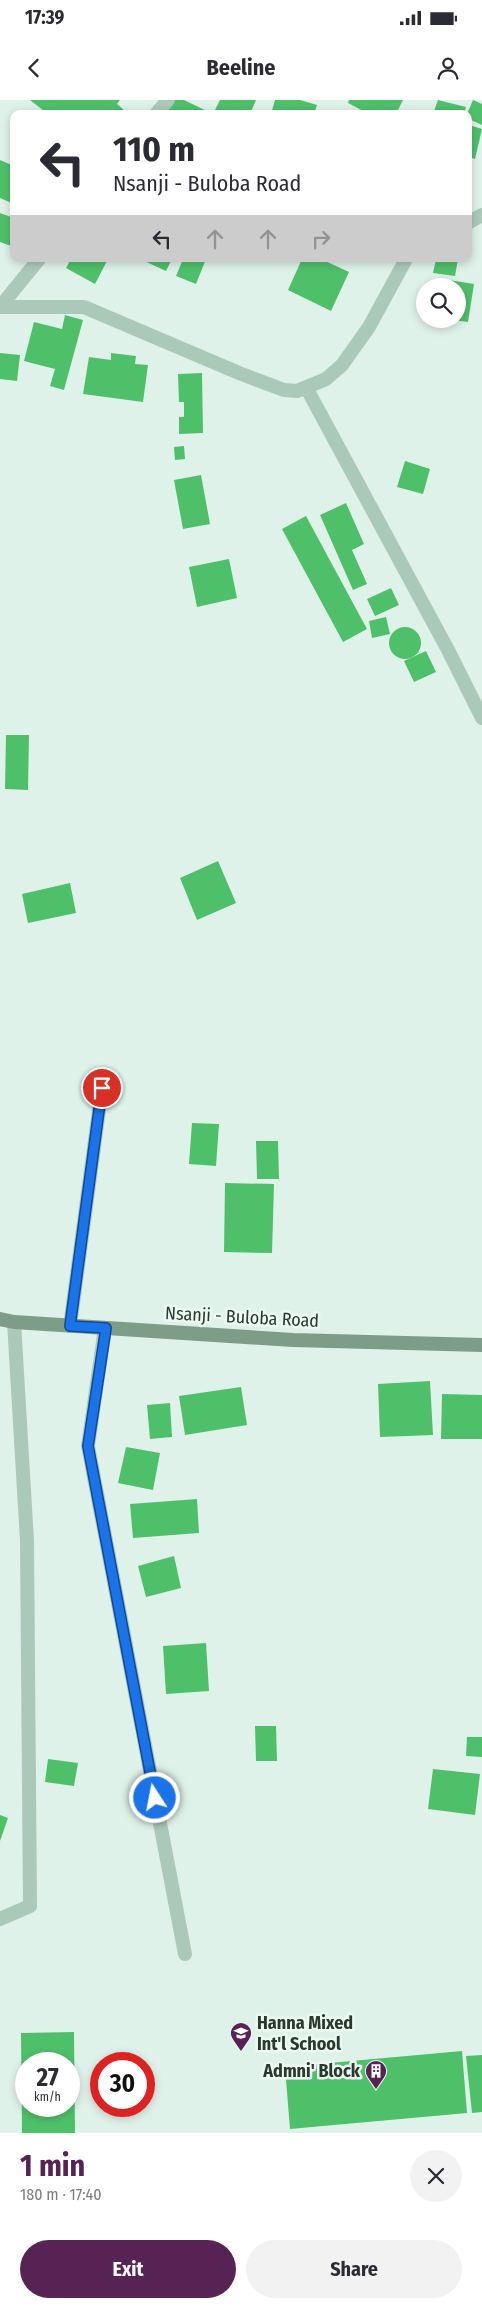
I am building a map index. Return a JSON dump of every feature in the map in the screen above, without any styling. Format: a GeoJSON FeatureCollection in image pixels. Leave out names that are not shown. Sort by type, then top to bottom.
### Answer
{"type":"FeatureCollection","features":[{"type":"Feature","properties":{"kind":"main road","name":"Nsanji - Buloba Road"},"geometry":{"type":"LineString","coordinates":[[7,1321],[293,1340],[482,1345]]}},
{"type":"Feature","properties":{"kind":"street"},"geometry":{"type":"LineString","coordinates":[[159,110],[168,100]]}},
{"type":"Feature","properties":{"kind":"street"},"geometry":{"type":"LineString","coordinates":[[0,307],[37,262]]}},
{"type":"Feature","properties":{"kind":"street"},"geometry":{"type":"LineString","coordinates":[[0,307],[84,307],[284,390],[307,389],[326,379],[342,365],[369,327],[404,262]]}},
{"type":"Feature","properties":{"kind":"street"},"geometry":{"type":"LineString","coordinates":[[307,389],[443,641],[482,718]]}},
{"type":"Feature","properties":{"kind":"street"},"geometry":{"type":"LineString","coordinates":[[70,1326],[102,1088]]}},
{"type":"Feature","properties":{"kind":"street"},"geometry":{"type":"LineString","coordinates":[[0,1919],[30,1906],[28,1541],[7,1321]]}},
{"type":"Feature","properties":{"kind":"street"},"geometry":{"type":"LineString","coordinates":[[106,1328],[88,1446],[185,1954]]}},
{"type":"Feature","properties":{"kind":"building"},"geometry":{"type":"Polygon","coordinates":[[[30,100],[120,100],[117,104],[124,110],[43,110],[30,100]]]}},
{"type":"Feature","properties":{"kind":"building"},"geometry":{"type":"Polygon","coordinates":[[[173,100],[184,100],[205,110],[168,110],[173,100]]]}},
{"type":"Feature","properties":{"kind":"building"},"geometry":{"type":"Polygon","coordinates":[[[220,100],[256,100],[252,110],[215,110],[220,100]]]}},
{"type":"Feature","properties":{"kind":"building"},"geometry":{"type":"Polygon","coordinates":[[[275,100],[300,100],[317,105],[315,110],[272,110],[275,100]]]}},
{"type":"Feature","properties":{"kind":"building"},"geometry":{"type":"Polygon","coordinates":[[[349,100],[403,100],[398,110],[361,110],[348,103],[349,100]]]}},
{"type":"Feature","properties":{"kind":"building"},"geometry":{"type":"Polygon","coordinates":[[[438,100],[466,107],[465,110],[434,110],[438,100]]]}},
{"type":"Feature","properties":{"kind":"building"},"geometry":{"type":"Polygon","coordinates":[[[473,100],[482,104],[482,125],[472,120],[472,110],[469,110],[473,100]]]}},
{"type":"Feature","properties":{"kind":"building"},"geometry":{"type":"Polygon","coordinates":[[[472,126],[482,129],[475,159],[472,158],[472,126]]]}},
{"type":"Feature","properties":{"kind":"building"},"geometry":{"type":"Polygon","coordinates":[[[0,160],[10,164],[10,202],[0,198],[0,160]]]}},
{"type":"Feature","properties":{"kind":"building"},"geometry":{"type":"Polygon","coordinates":[[[0,213],[10,217],[10,246],[0,242],[0,213]]]}},
{"type":"Feature","properties":{"kind":"building"},"geometry":{"type":"Polygon","coordinates":[[[69,262],[106,262],[95,284],[66,268],[69,262]]]}},
{"type":"Feature","properties":{"kind":"building"},"geometry":{"type":"Polygon","coordinates":[[[146,262],[170,262],[166,271],[146,262]]]}},
{"type":"Feature","properties":{"kind":"building"},"geometry":{"type":"Polygon","coordinates":[[[182,262],[205,262],[196,284],[176,276],[182,262]]]}},
{"type":"Feature","properties":{"kind":"building"},"geometry":{"type":"Polygon","coordinates":[[[301,262],[327,262],[349,272],[331,311],[288,290],[301,262]]]}},
{"type":"Feature","properties":{"kind":"building"},"geometry":{"type":"Polygon","coordinates":[[[435,262],[457,262],[455,276],[433,273],[435,262]]]}},
{"type":"Feature","properties":{"kind":"building"},"geometry":{"type":"Polygon","coordinates":[[[466,283],[474,284],[468,322],[466,322],[466,283]]]}},
{"type":"Feature","properties":{"kind":"building"},"geometry":{"type":"Polygon","coordinates":[[[65,315],[83,320],[64,390],[50,386],[55,369],[24,361],[34,322],[62,329],[65,315]]]}},
{"type":"Feature","properties":{"kind":"building"},"geometry":{"type":"Polygon","coordinates":[[[0,353],[20,355],[17,381],[0,379],[0,353]]]}},
{"type":"Feature","properties":{"kind":"building"},"geometry":{"type":"Polygon","coordinates":[[[111,353],[136,356],[135,364],[148,365],[143,402],[83,394],[89,357],[111,360],[111,353]]]}},
{"type":"Feature","properties":{"kind":"building"},"geometry":{"type":"Polygon","coordinates":[[[202,373],[203,433],[179,434],[179,417],[184,417],[184,402],[179,402],[178,374],[202,373]]]}},
{"type":"Feature","properties":{"kind":"building"},"geometry":{"type":"Polygon","coordinates":[[[184,446],[185,459],[175,460],[174,447],[184,446]]]}},
{"type":"Feature","properties":{"kind":"building"},"geometry":{"type":"Polygon","coordinates":[[[405,461],[430,469],[423,494],[397,487],[405,461]]]}},
{"type":"Feature","properties":{"kind":"building"},"geometry":{"type":"Polygon","coordinates":[[[201,475],[210,524],[183,529],[174,480],[201,475]]]}},
{"type":"Feature","properties":{"kind":"building"},"geometry":{"type":"Polygon","coordinates":[[[346,503],[364,544],[352,550],[367,584],[353,590],[320,515],[346,503]]]}},
{"type":"Feature","properties":{"kind":"building"},"geometry":{"type":"Polygon","coordinates":[[[306,516],[367,629],[343,642],[282,529],[306,516]]]}},
{"type":"Feature","properties":{"kind":"building"},"geometry":{"type":"Polygon","coordinates":[[[229,559],[237,598],[197,607],[189,567],[229,559]]]}},
{"type":"Feature","properties":{"kind":"building"},"geometry":{"type":"Polygon","coordinates":[[[391,588],[399,605],[375,616],[367,599],[391,588]]]}},
{"type":"Feature","properties":{"kind":"building"},"geometry":{"type":"Polygon","coordinates":[[[386,617],[390,634],[372,638],[369,621],[386,617]]]}},
{"type":"Feature","properties":{"kind":"building"},"geometry":{"type":"Polygon","coordinates":[[[405,627],[416,632],[421,643],[416,654],[405,659],[394,654],[389,643],[394,632],[405,627]]]}},
{"type":"Feature","properties":{"kind":"building"},"geometry":{"type":"Polygon","coordinates":[[[426,651],[436,672],[414,682],[404,661],[426,651]]]}},
{"type":"Feature","properties":{"kind":"building"},"geometry":{"type":"Polygon","coordinates":[[[6,735],[29,735],[28,790],[5,789],[6,735]]]}},
{"type":"Feature","properties":{"kind":"building"},"geometry":{"type":"Polygon","coordinates":[[[218,861],[236,903],[197,920],[180,878],[218,861]]]}},
{"type":"Feature","properties":{"kind":"building"},"geometry":{"type":"Polygon","coordinates":[[[70,883],[76,913],[28,923],[22,894],[70,883]]]}},
{"type":"Feature","properties":{"kind":"building"},"geometry":{"type":"Polygon","coordinates":[[[192,1123],[219,1124],[216,1166],[189,1164],[192,1123]]]}},
{"type":"Feature","properties":{"kind":"building"},"geometry":{"type":"Polygon","coordinates":[[[256,1141],[278,1141],[279,1179],[257,1179],[256,1141]]]}},
{"type":"Feature","properties":{"kind":"building"},"geometry":{"type":"Polygon","coordinates":[[[225,1183],[274,1184],[272,1253],[224,1252],[225,1183]]]}},
{"type":"Feature","properties":{"kind":"building"},"geometry":{"type":"Polygon","coordinates":[[[430,1381],[433,1435],[380,1437],[378,1384],[430,1381]]]}},
{"type":"Feature","properties":{"kind":"building"},"geometry":{"type":"Polygon","coordinates":[[[241,1387],[247,1425],[185,1435],[179,1396],[241,1387]]]}},
{"type":"Feature","properties":{"kind":"building"},"geometry":{"type":"Polygon","coordinates":[[[442,1394],[482,1395],[482,1439],[441,1439],[442,1394]]]}},
{"type":"Feature","properties":{"kind":"building"},"geometry":{"type":"Polygon","coordinates":[[[170,1403],[172,1437],[150,1439],[147,1405],[170,1403]]]}},
{"type":"Feature","properties":{"kind":"building"},"geometry":{"type":"Polygon","coordinates":[[[126,1447],[160,1453],[153,1490],[118,1483],[126,1447]]]}},
{"type":"Feature","properties":{"kind":"building"},"geometry":{"type":"Polygon","coordinates":[[[197,1499],[199,1533],[133,1538],[130,1504],[197,1499]]]}},
{"type":"Feature","properties":{"kind":"building"},"geometry":{"type":"Polygon","coordinates":[[[174,1556],[181,1588],[146,1597],[138,1566],[174,1556]]]}},
{"type":"Feature","properties":{"kind":"building"},"geometry":{"type":"Polygon","coordinates":[[[206,1643],[209,1691],[166,1694],[163,1646],[206,1643]]]}},
{"type":"Feature","properties":{"kind":"building"},"geometry":{"type":"Polygon","coordinates":[[[255,1726],[276,1726],[277,1761],[256,1761],[255,1726]]]}},
{"type":"Feature","properties":{"kind":"building"},"geometry":{"type":"Polygon","coordinates":[[[467,1737],[482,1737],[482,1757],[466,1756],[467,1737]]]}},
{"type":"Feature","properties":{"kind":"building"},"geometry":{"type":"Polygon","coordinates":[[[48,1759],[78,1763],[74,1786],[45,1782],[48,1759]]]}},
{"type":"Feature","properties":{"kind":"building"},"geometry":{"type":"Polygon","coordinates":[[[433,1769],[480,1774],[475,1815],[428,1809],[433,1769]]]}},
{"type":"Feature","properties":{"kind":"building"},"geometry":{"type":"Polygon","coordinates":[[[0,1815],[8,1818],[0,1841],[0,1815]]]}},
{"type":"Feature","properties":{"kind":"building"},"geometry":{"type":"Polygon","coordinates":[[[74,2032],[74,2052],[21,2052],[21,2033],[74,2032]]]}},
{"type":"Feature","properties":{"kind":"building","name":"Admni' Block"},"geometry":{"type":"Polygon","coordinates":[[[462,2051],[467,2113],[290,2129],[285,2067],[462,2051]]]}},
{"type":"Feature","properties":{"kind":"building"},"geometry":{"type":"Polygon","coordinates":[[[482,2055],[482,2112],[472,2113],[466,2056],[482,2055]]]}},
{"type":"Feature","properties":{"kind":"building"},"geometry":{"type":"Polygon","coordinates":[[[22,2117],[75,2117],[75,2133],[22,2133],[22,2117]]]}},
{"type":"Feature","properties":{"kind":"place","name":"Hanna Mixed Int'l School"},"geometry":{"type":"Point","coordinates":[241,2052]}},
{"type":"Feature","properties":{"kind":"place","name":"Admni' Block"},"geometry":{"type":"Point","coordinates":[376,2090]}},
{"type":"Feature","properties":{"kind":"route"},"geometry":{"type":"LineString","coordinates":[[102,1088],[70,1326],[106,1328],[88,1446],[155,1798]]}}]}
